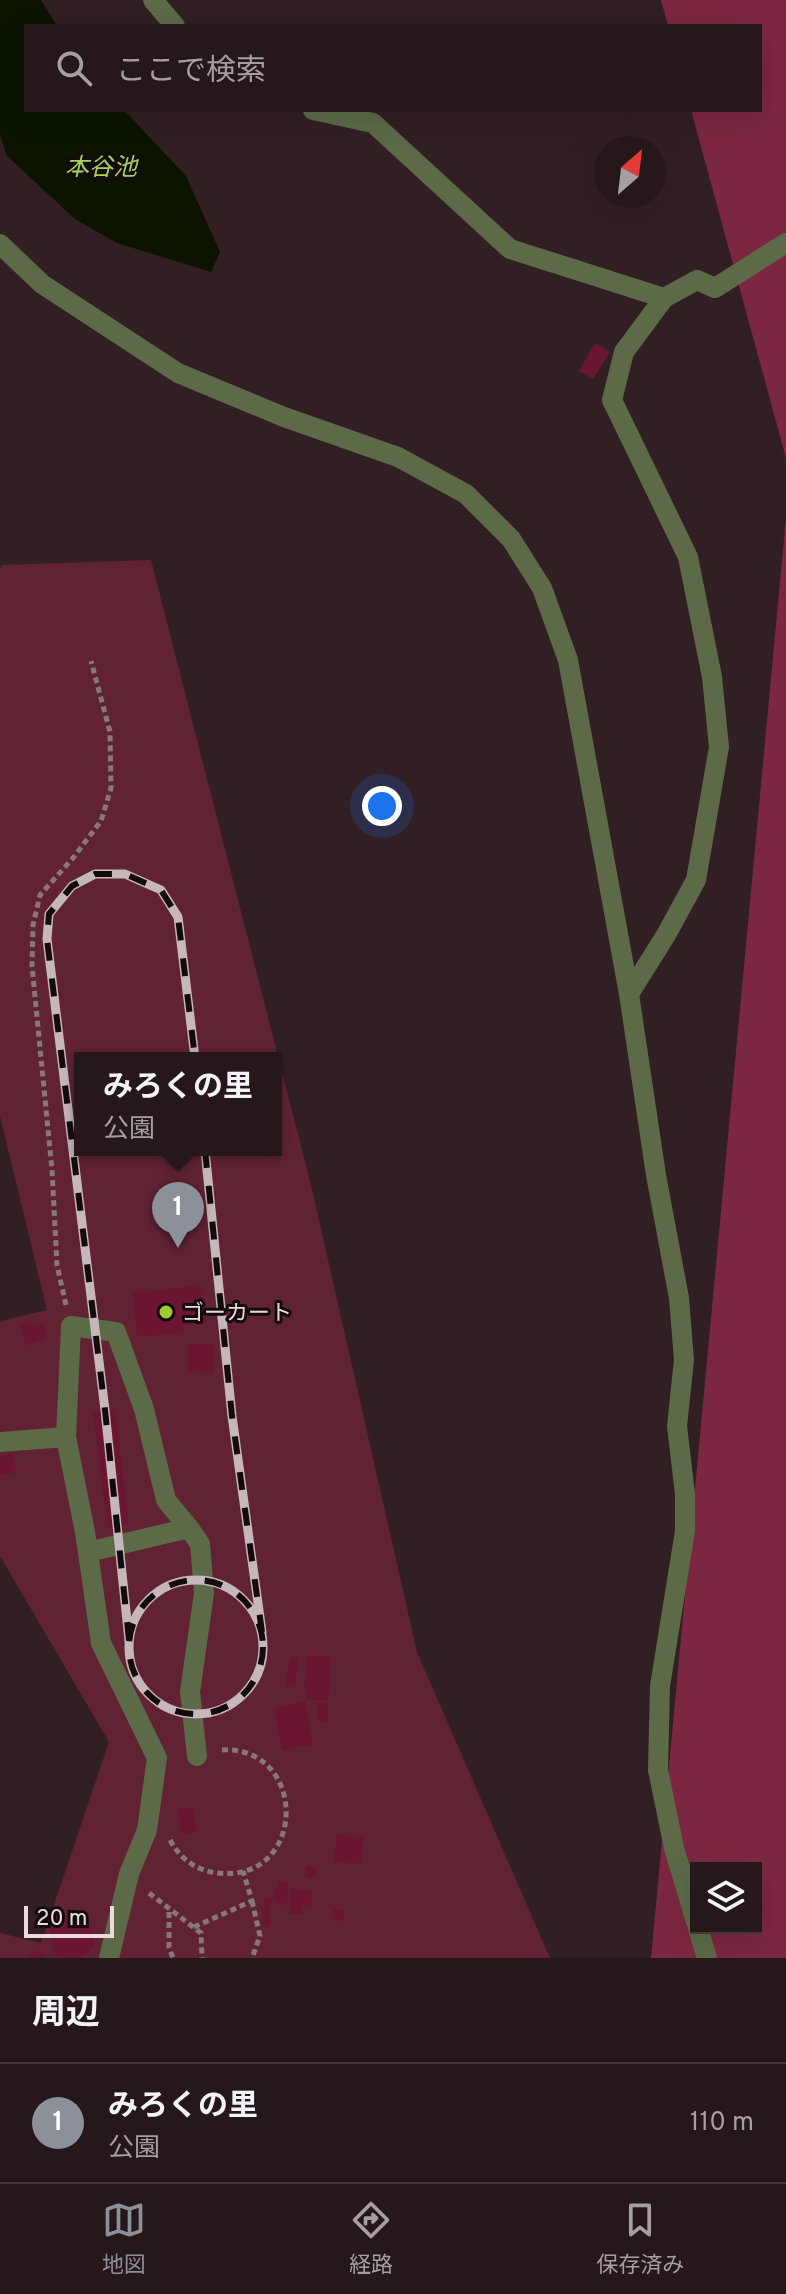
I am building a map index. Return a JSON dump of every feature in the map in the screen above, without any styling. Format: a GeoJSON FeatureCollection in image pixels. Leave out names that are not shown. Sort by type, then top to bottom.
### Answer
{"type":"FeatureCollection","features":[{"type":"Feature","properties":{"kind":"street"},"geometry":{"type":"LineString","coordinates":[[153,0],[173,24]]}},
{"type":"Feature","properties":{"kind":"street"},"geometry":{"type":"LineString","coordinates":[[322,112],[373,123],[510,249],[664,298]]}},
{"type":"Feature","properties":{"kind":"street"},"geometry":{"type":"LineString","coordinates":[[629,994],[696,880],[719,747],[712,677],[688,557],[612,400],[624,352],[664,298],[697,280],[715,288],[786,243]]}},
{"type":"Feature","properties":{"kind":"street"},"geometry":{"type":"LineString","coordinates":[[0,244],[42,284],[178,373],[284,417],[398,457],[466,494],[511,539],[542,588],[568,660],[629,994],[656,1175],[679,1298],[684,1360],[677,1426],[685,1494],[685,1531],[660,1686],[658,1770],[674,1848],[690,1902]]}},
{"type":"Feature","properties":{"kind":"street"},"geometry":{"type":"LineString","coordinates":[[109,1958],[129,1874],[147,1830],[157,1758],[101,1643],[88,1552],[66,1437],[71,1326],[116,1332],[144,1409],[166,1500],[200,1544],[204,1593],[190,1692],[197,1756]]}},
{"type":"Feature","properties":{"kind":"street"},"geometry":{"type":"LineString","coordinates":[[0,1442],[66,1437]]}},
{"type":"Feature","properties":{"kind":"street"},"geometry":{"type":"LineString","coordinates":[[88,1552],[189,1528]]}},
{"type":"Feature","properties":{"kind":"street"},"geometry":{"type":"LineString","coordinates":[[700,1934],[707,1958]]}},
{"type":"Feature","properties":{"kind":"path"},"geometry":{"type":"LineString","coordinates":[[71,1326],[57,1265],[52,1170],[32,966],[33,925],[40,895],[101,821],[111,788],[110,732],[91,661]]}},
{"type":"Feature","properties":{"kind":"path"},"geometry":{"type":"LineString","coordinates":[[147,1830],[165,1831],[174,1849],[189,1863],[208,1872],[229,1875],[267,1859],[280,1843],[287,1823],[287,1802],[280,1782],[268,1766],[251,1755],[230,1750],[210,1751],[197,1756]]}},
{"type":"Feature","properties":{"kind":"path"},"geometry":{"type":"LineString","coordinates":[[243,1871],[260,1936],[252,1958]]}},
{"type":"Feature","properties":{"kind":"path"},"geometry":{"type":"LineString","coordinates":[[129,1874],[169,1911],[201,1933],[202,1958]]}},
{"type":"Feature","properties":{"kind":"path"},"geometry":{"type":"LineString","coordinates":[[193,1927],[252,1901]]}},
{"type":"Feature","properties":{"kind":"path"},"geometry":{"type":"LineString","coordinates":[[169,1911],[169,1947],[173,1958]]}},
{"type":"Feature","properties":{"kind":"shaded area"},"geometry":{"type":"Polygon","coordinates":[[[661,0],[786,0],[786,458],[692,112],[762,112],[762,24],[667,24],[661,0]]]}},
{"type":"Feature","properties":{"kind":"shaded area"},"geometry":{"type":"Polygon","coordinates":[[[786,518],[786,1958],[651,1958],[786,518]]]}},
{"type":"Feature","properties":{"kind":"shaded area"},"geometry":{"type":"Polygon","coordinates":[[[151,560],[277,1052],[74,1052],[74,1156],[282,1156],[282,1072],[311,1185],[417,1652],[550,1958],[0,1958],[0,1933],[41,1943],[109,1742],[0,1556],[0,1321],[47,1310],[0,1116],[2,565],[151,560]]]}},
{"type":"Feature","properties":{"kind":"water","name":"本谷池"},"geometry":{"type":"Polygon","coordinates":[[[0,0],[41,0],[56,24],[24,24],[24,112],[126,112],[186,176],[220,252],[211,272],[117,243],[75,219],[7,156],[0,135],[0,0]]]}},
{"type":"Feature","properties":{"kind":"building"},"geometry":{"type":"Polygon","coordinates":[[[595,343],[610,352],[593,379],[579,371],[595,343]]]}},
{"type":"Feature","properties":{"kind":"building"},"geometry":{"type":"Polygon","coordinates":[[[202,1285],[206,1323],[184,1325],[185,1332],[137,1337],[133,1293],[202,1285]]]}},
{"type":"Feature","properties":{"kind":"building"},"geometry":{"type":"Polygon","coordinates":[[[33,1322],[34,1326],[44,1323],[47,1337],[26,1346],[20,1325],[33,1322]]]}},
{"type":"Feature","properties":{"kind":"building"},"geometry":{"type":"Polygon","coordinates":[[[188,1344],[214,1344],[214,1372],[187,1371],[188,1344]]]}},
{"type":"Feature","properties":{"kind":"building"},"geometry":{"type":"Polygon","coordinates":[[[115,1409],[129,1524],[108,1527],[93,1412],[115,1409]]]}},
{"type":"Feature","properties":{"kind":"building"},"geometry":{"type":"Polygon","coordinates":[[[12,1454],[16,1472],[0,1475],[0,1457],[12,1454]]]}},
{"type":"Feature","properties":{"kind":"building"},"geometry":{"type":"Polygon","coordinates":[[[306,1655],[331,1657],[328,1701],[306,1699],[306,1655]]]}},
{"type":"Feature","properties":{"kind":"building"},"geometry":{"type":"Polygon","coordinates":[[[290,1657],[299,1658],[295,1685],[286,1685],[290,1657]]]}},
{"type":"Feature","properties":{"kind":"building"},"geometry":{"type":"Polygon","coordinates":[[[305,1702],[313,1744],[282,1750],[274,1708],[305,1702]]]}},
{"type":"Feature","properties":{"kind":"building"},"geometry":{"type":"Polygon","coordinates":[[[317,1703],[328,1704],[328,1721],[317,1721],[317,1703]]]}},
{"type":"Feature","properties":{"kind":"building"},"geometry":{"type":"Polygon","coordinates":[[[193,1807],[197,1832],[181,1834],[178,1809],[193,1807]]]}},
{"type":"Feature","properties":{"kind":"building"},"geometry":{"type":"Polygon","coordinates":[[[337,1834],[364,1838],[360,1864],[334,1861],[337,1834]]]}},
{"type":"Feature","properties":{"kind":"building"},"geometry":{"type":"Polygon","coordinates":[[[306,1865],[316,1867],[315,1877],[305,1877],[306,1865]]]}},
{"type":"Feature","properties":{"kind":"building"},"geometry":{"type":"Polygon","coordinates":[[[278,1882],[289,1883],[287,1905],[277,1904],[277,1899],[273,1898],[273,1887],[278,1888],[278,1882]]]}},
{"type":"Feature","properties":{"kind":"building"},"geometry":{"type":"Polygon","coordinates":[[[291,1889],[312,1891],[311,1907],[302,1906],[302,1914],[289,1913],[291,1889]]]}},
{"type":"Feature","properties":{"kind":"building"},"geometry":{"type":"Polygon","coordinates":[[[265,1898],[272,1898],[269,1926],[262,1925],[265,1898]]]}},
{"type":"Feature","properties":{"kind":"building"},"geometry":{"type":"Polygon","coordinates":[[[334,1909],[344,1910],[344,1921],[333,1920],[334,1909]]]}},
{"type":"Feature","properties":{"kind":"building"},"geometry":{"type":"Polygon","coordinates":[[[67,1915],[90,1923],[94,1946],[81,1958],[54,1954],[49,1931],[67,1915]]]}},
{"type":"Feature","properties":{"kind":"building"},"geometry":{"type":"Polygon","coordinates":[[[32,1950],[46,1955],[45,1958],[28,1958],[32,1950]]]}},
{"type":"Feature","properties":{"kind":"railway"},"geometry":{"type":"LineString","coordinates":[[129,1640],[105,1410],[47,939],[49,914],[72,886],[95,874],[125,874],[161,890],[178,917],[194,1052]]}},
{"type":"Feature","properties":{"kind":"railway"},"geometry":{"type":"LineString","coordinates":[[206,1156],[232,1416],[262,1632]]}},
{"type":"Feature","properties":{"kind":"railway"},"geometry":{"type":"LineString","coordinates":[[196,1580],[222,1585],[243,1600],[258,1621],[263,1647],[258,1673],[243,1694],[222,1709],[196,1714],[170,1709],[149,1694],[134,1673],[129,1647],[134,1621],[149,1600],[170,1585],[196,1580]]}},
{"type":"Feature","properties":{"kind":"place","name":"みろくの里"},"geometry":{"type":"Point","coordinates":[178,1248]}},
{"type":"Feature","properties":{"kind":"place","name":"ゴーカート"},"geometry":{"type":"Point","coordinates":[166,1312]}}]}
